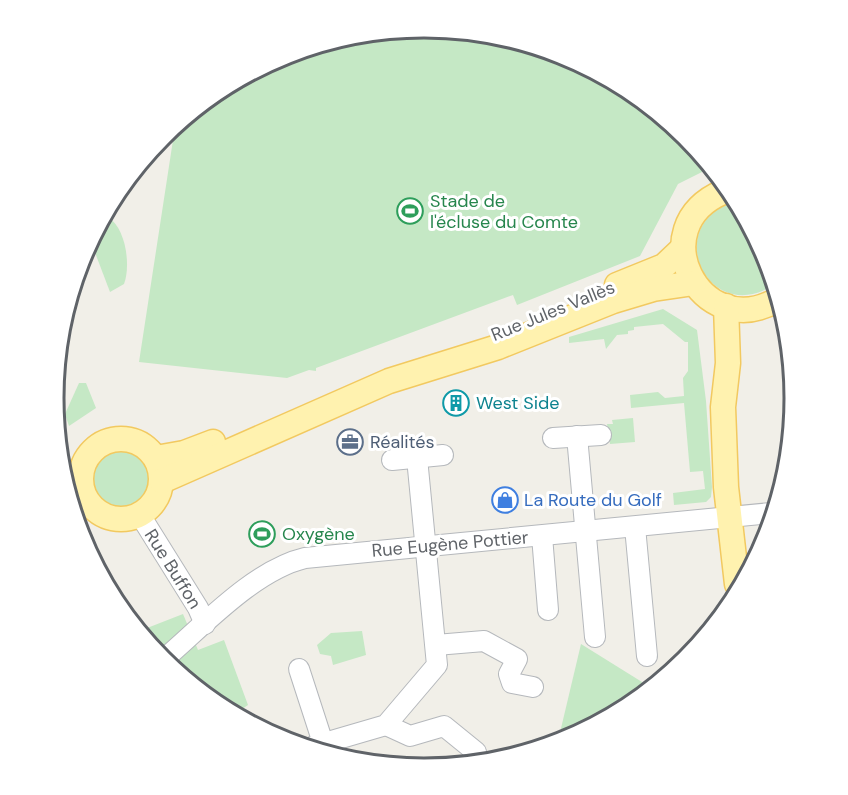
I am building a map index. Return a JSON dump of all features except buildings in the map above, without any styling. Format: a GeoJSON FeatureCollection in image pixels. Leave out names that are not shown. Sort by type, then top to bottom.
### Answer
{"type":"FeatureCollection","features":[{"type":"Feature","properties":{"kind":"main road"},"geometry":{"type":"LineString","coordinates":[[721,193],[704,203],[695,212],[685,235],[683,248],[688,272],[694,283],[710,299],[735,307],[756,308],[771,302]]}},
{"type":"Feature","properties":{"kind":"main road","name":"Rue Jules Vallès"},"geometry":{"type":"LineString","coordinates":[[159,470],[201,462],[278,432],[313,413],[420,370],[494,334],[654,271],[667,264],[683,248]]}},
{"type":"Feature","properties":{"kind":"main road","name":"Rue Jules Vallès"},"geometry":{"type":"LineString","coordinates":[[420,370],[498,347],[613,301],[653,289],[694,283]]}},
{"type":"Feature","properties":{"kind":"main road"},"geometry":{"type":"LineString","coordinates":[[735,307],[723,406],[729,517],[735,579]]}},
{"type":"Feature","properties":{"kind":"main road"},"geometry":{"type":"LineString","coordinates":[[126,439],[138,442],[159,470],[154,503],[140,515],[114,519],[88,517],[88,503],[78,495],[84,463],[93,451],[106,441],[126,439]]}},
{"type":"Feature","properties":{"kind":"street"},"geometry":{"type":"LineString","coordinates":[[554,438],[601,435]]}},
{"type":"Feature","properties":{"kind":"street"},"geometry":{"type":"LineString","coordinates":[[578,436],[595,637]]}},
{"type":"Feature","properties":{"kind":"street"},"geometry":{"type":"LineString","coordinates":[[392,460],[443,455]]}},
{"type":"Feature","properties":{"kind":"street"},"geometry":{"type":"LineString","coordinates":[[325,743],[386,725],[437,665],[417,458]]}},
{"type":"Feature","properties":{"kind":"street","name":"Rue Eugène Pottier"},"geometry":{"type":"LineString","coordinates":[[171,654],[255,583],[293,561],[765,514]]}},
{"type":"Feature","properties":{"kind":"street","name":"Rue Buffon"},"geometry":{"type":"LineString","coordinates":[[140,515],[206,624]]}},
{"type":"Feature","properties":{"kind":"street"},"geometry":{"type":"LineString","coordinates":[[635,527],[647,656]]}},
{"type":"Feature","properties":{"kind":"street"},"geometry":{"type":"LineString","coordinates":[[542,536],[548,610]]}},
{"type":"Feature","properties":{"kind":"street"},"geometry":{"type":"LineString","coordinates":[[436,645],[484,640],[517,659],[509,674],[512,683],[533,687]]}},
{"type":"Feature","properties":{"kind":"street"},"geometry":{"type":"LineString","coordinates":[[299,669],[318,741]]}},
{"type":"Feature","properties":{"kind":"street"},"geometry":{"type":"LineString","coordinates":[[386,725],[410,736],[444,726],[475,753]]}},
{"type":"Feature","properties":{"kind":"green space","name":"Stade de l'écluse du Comte"},"geometry":{"type":"Polygon","coordinates":[[[400,38],[448,38],[494,44],[517,50],[562,65],[624,98],[679,143],[704,171],[678,184],[640,256],[517,305],[513,295],[316,368],[316,371],[309,370],[287,378],[139,362],[173,139],[224,98],[265,75],[308,57],[354,44],[400,38]]]}},
{"type":"Feature","properties":{"kind":"green space"},"geometry":{"type":"Polygon","coordinates":[[[728,205],[747,238],[767,288],[749,295],[729,293],[713,283],[702,268],[697,251],[699,232],[710,215],[728,205]]]}},
{"type":"Feature","properties":{"kind":"green space"},"geometry":{"type":"Polygon","coordinates":[[[111,219],[123,238],[127,267],[124,284],[110,292],[95,252],[111,219]]]}},
{"type":"Feature","properties":{"kind":"green space"},"geometry":{"type":"Polygon","coordinates":[[[663,309],[697,330],[706,401],[712,487],[711,497],[706,502],[674,505],[673,493],[705,489],[703,471],[690,472],[684,403],[631,408],[630,395],[658,392],[665,398],[684,396],[683,378],[688,371],[688,342],[663,324],[634,327],[634,330],[628,331],[628,334],[617,335],[606,349],[604,339],[569,343],[569,337],[663,309]]]}},
{"type":"Feature","properties":{"kind":"green space"},"geometry":{"type":"Polygon","coordinates":[[[79,383],[86,383],[96,408],[69,426],[65,414],[79,383]]]}},
{"type":"Feature","properties":{"kind":"green space"},"geometry":{"type":"Polygon","coordinates":[[[633,418],[635,442],[610,444],[607,424],[613,424],[612,420],[633,418]]]}},
{"type":"Feature","properties":{"kind":"green space"},"geometry":{"type":"Polygon","coordinates":[[[116,448],[128,448],[139,453],[147,461],[152,478],[150,490],[139,503],[128,508],[116,508],[105,503],[97,495],[92,484],[92,472],[97,461],[105,453],[116,448]]]}},
{"type":"Feature","properties":{"kind":"green space"},"geometry":{"type":"Polygon","coordinates":[[[183,614],[198,650],[224,640],[248,705],[243,708],[205,683],[169,652],[147,628],[183,614]]]}},
{"type":"Feature","properties":{"kind":"green space"},"geometry":{"type":"Polygon","coordinates":[[[362,631],[366,655],[333,665],[331,656],[320,654],[317,645],[331,633],[362,631]]]}},
{"type":"Feature","properties":{"kind":"green space"},"geometry":{"type":"Polygon","coordinates":[[[581,644],[642,682],[624,697],[604,709],[560,731],[581,644]]]}},
{"type":"Feature","properties":{"kind":"place","name":"Stade de l'écluse du Comte"},"geometry":{"type":"Point","coordinates":[410,211]}},
{"type":"Feature","properties":{"kind":"place","name":"West Side"},"geometry":{"type":"Point","coordinates":[456,403]}},
{"type":"Feature","properties":{"kind":"place","name":"Réalités"},"geometry":{"type":"Point","coordinates":[350,442]}},
{"type":"Feature","properties":{"kind":"place","name":"La Route du Golf"},"geometry":{"type":"Point","coordinates":[505,500]}},
{"type":"Feature","properties":{"kind":"place","name":"Oxygène"},"geometry":{"type":"Point","coordinates":[262,534]}}]}
